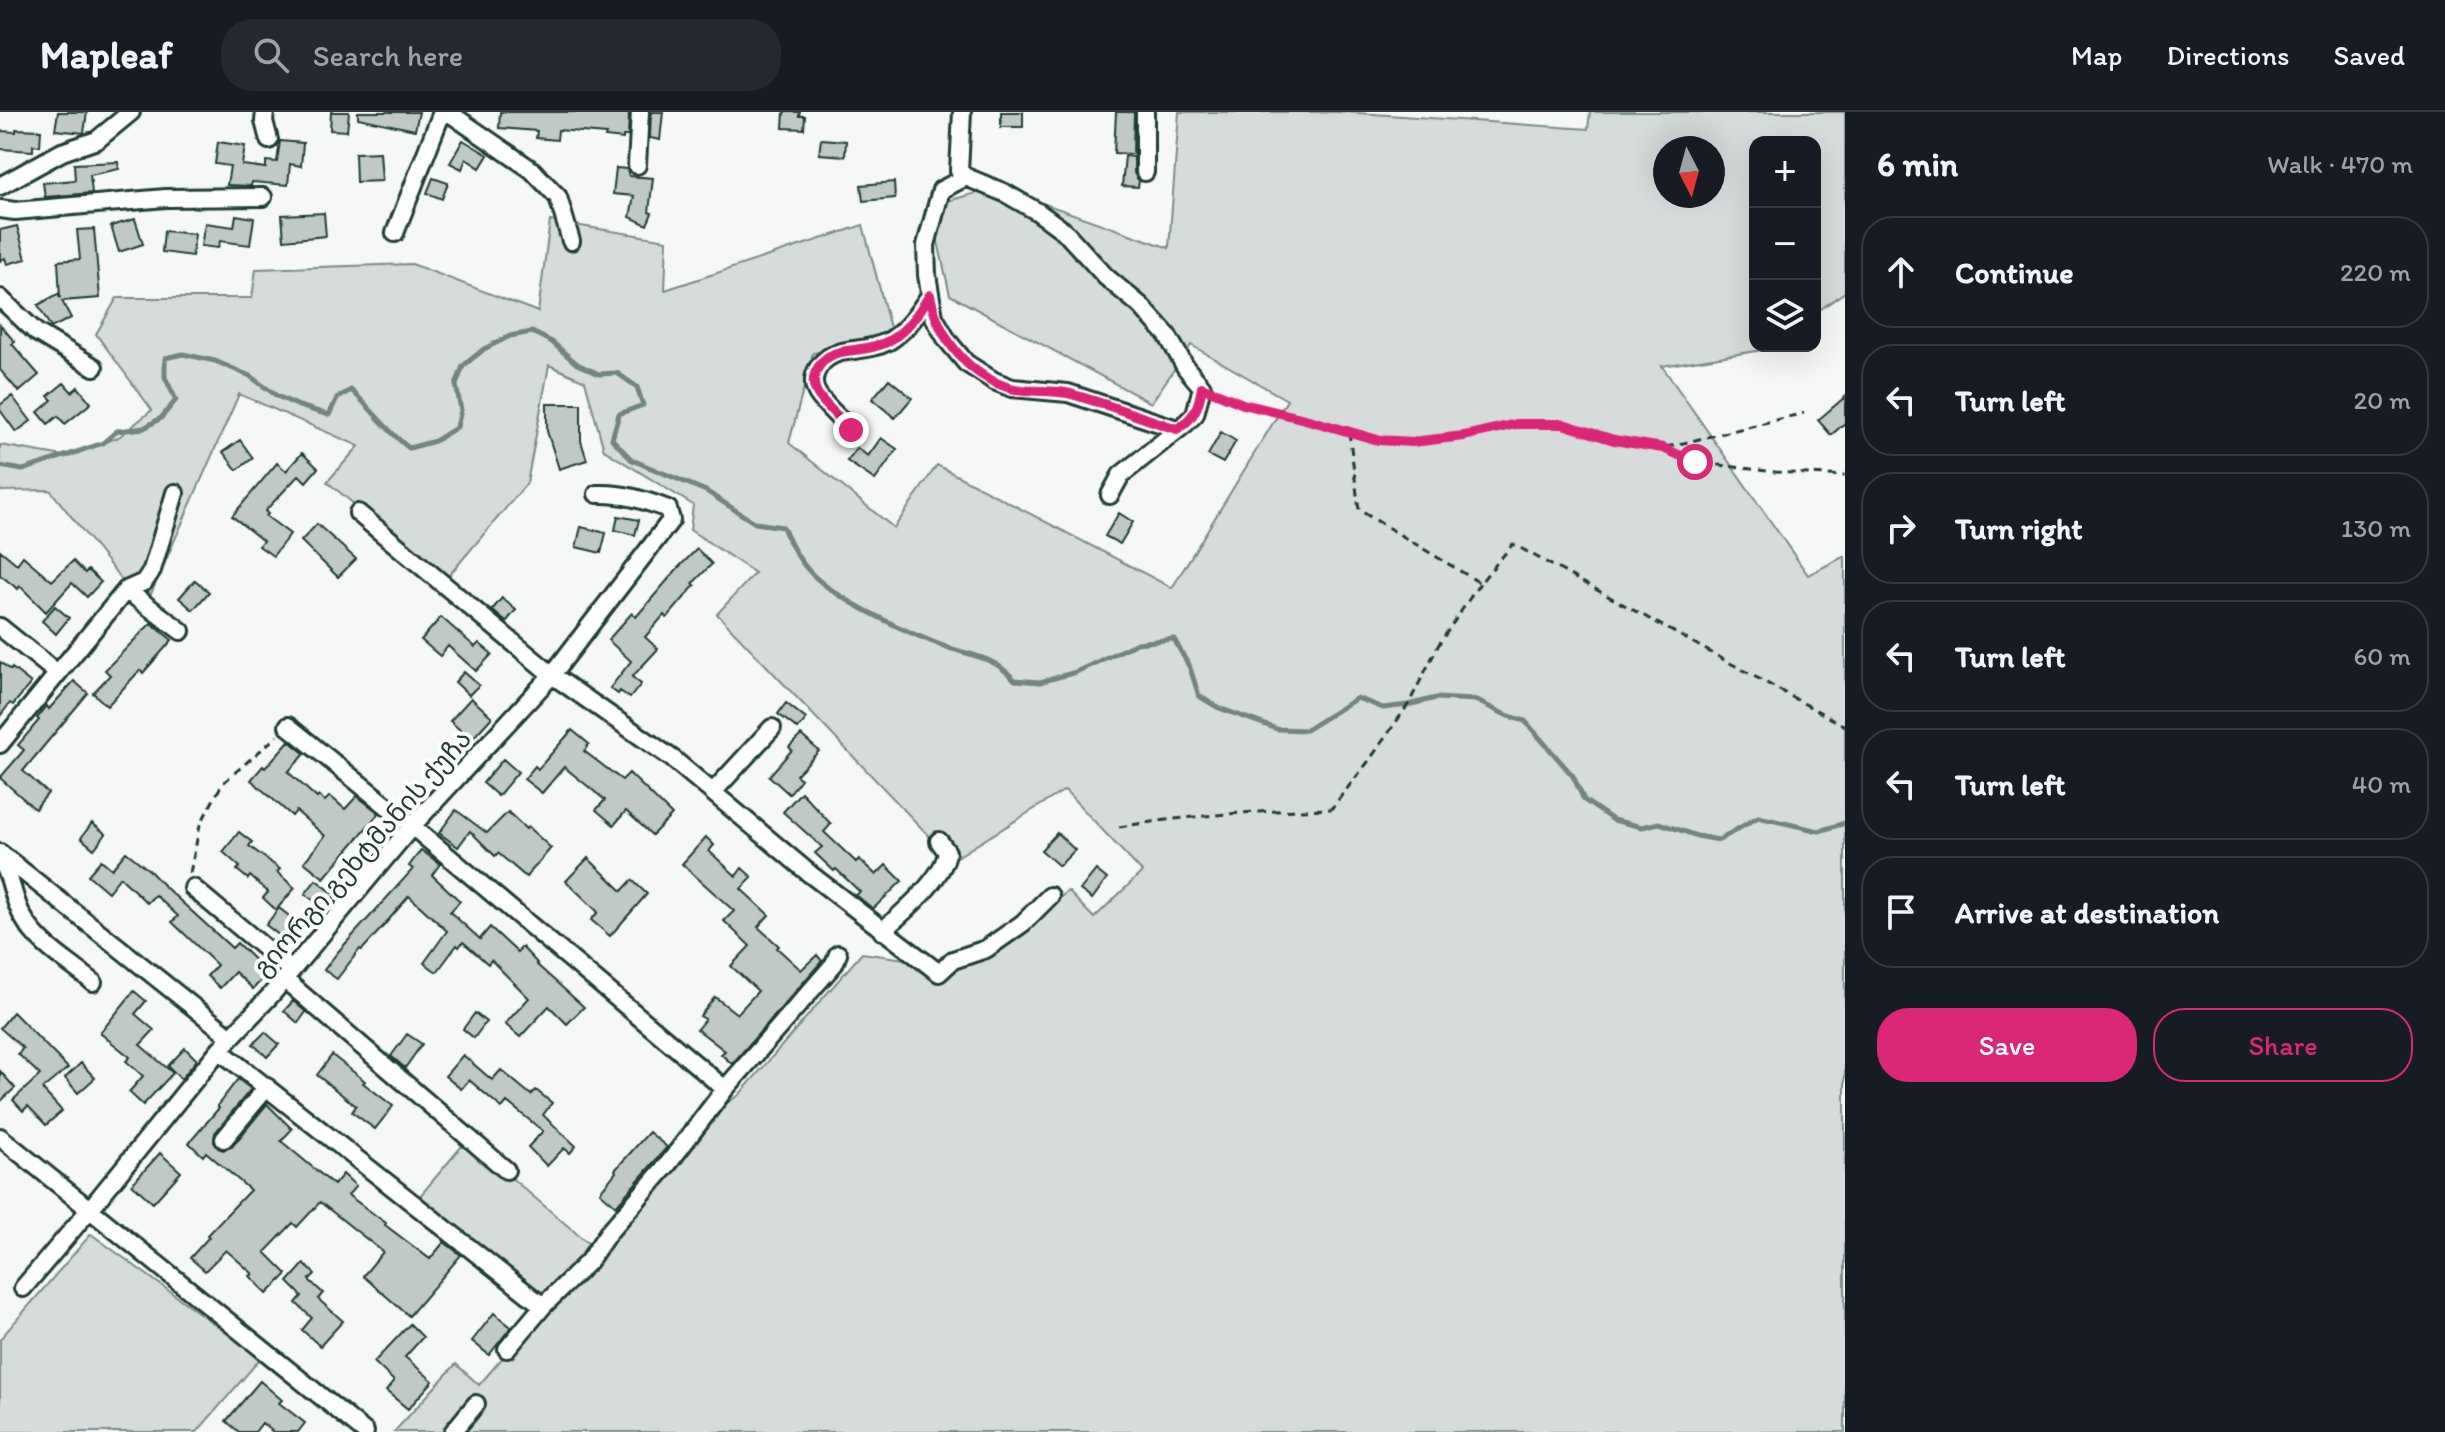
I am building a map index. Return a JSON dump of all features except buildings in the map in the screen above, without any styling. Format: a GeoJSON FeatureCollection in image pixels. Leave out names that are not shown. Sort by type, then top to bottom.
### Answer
{"type":"FeatureCollection","features":[{"type":"Feature","properties":{"kind":"street"},"geometry":{"type":"LineString","coordinates":[[0,186],[62,152],[97,140],[131,112]]}},
{"type":"Feature","properties":{"kind":"street"},"geometry":{"type":"LineString","coordinates":[[265,112],[269,140]]}},
{"type":"Feature","properties":{"kind":"street"},"geometry":{"type":"LineString","coordinates":[[395,233],[442,112]]}},
{"type":"Feature","properties":{"kind":"street"},"geometry":{"type":"LineString","coordinates":[[448,112],[532,170],[558,197],[571,241]]}},
{"type":"Feature","properties":{"kind":"street"},"geometry":{"type":"LineString","coordinates":[[637,165],[640,112]]}},
{"type":"Feature","properties":{"kind":"street"},"geometry":{"type":"LineString","coordinates":[[962,112],[959,171],[1005,193],[1064,231],[1106,277],[1141,306],[1167,335],[1186,368],[1202,387],[1195,414],[1121,475],[1110,495]]}},
{"type":"Feature","properties":{"kind":"street"},"geometry":{"type":"LineString","coordinates":[[1145,112],[1145,172]]}},
{"type":"Feature","properties":{"kind":"street"},"geometry":{"type":"LineString","coordinates":[[966,177],[941,190],[926,245],[934,317],[947,340],[966,363],[994,381],[1012,388],[1068,393],[1177,429]]}},
{"type":"Feature","properties":{"kind":"street"},"geometry":{"type":"LineString","coordinates":[[0,209],[15,211],[166,198],[263,197]]}},
{"type":"Feature","properties":{"kind":"street"},"geometry":{"type":"LineString","coordinates":[[851,430],[816,392],[815,376],[820,363],[826,356],[838,352],[872,348],[890,340],[905,329],[930,295]]}},
{"type":"Feature","properties":{"kind":"street"},"geometry":{"type":"LineString","coordinates":[[0,298],[36,332],[94,367]]}},
{"type":"Feature","properties":{"kind":"street"},"geometry":{"type":"LineString","coordinates":[[0,744],[126,590],[144,582],[152,570],[175,493]]}},
{"type":"Feature","properties":{"kind":"street","name":"გიორგი გეხტმანის ქუჩა"},"geometry":{"type":"LineString","coordinates":[[23,1288],[225,1043],[412,826],[552,675],[671,520],[668,509],[617,493],[597,494]]}},
{"type":"Feature","properties":{"kind":"street"},"geometry":{"type":"LineString","coordinates":[[358,513],[552,675],[673,759],[882,931],[939,973],[953,960],[986,949],[1023,923],[1050,896]]}},
{"type":"Feature","properties":{"kind":"street"},"geometry":{"type":"LineString","coordinates":[[126,590],[181,631]]}},
{"type":"Feature","properties":{"kind":"street"},"geometry":{"type":"LineString","coordinates":[[0,627],[56,672]]}},
{"type":"Feature","properties":{"kind":"street"},"geometry":{"type":"LineString","coordinates":[[288,726],[725,1089]]}},
{"type":"Feature","properties":{"kind":"street"},"geometry":{"type":"LineString","coordinates":[[713,792],[772,728]]}},
{"type":"Feature","properties":{"kind":"street"},"geometry":{"type":"LineString","coordinates":[[882,931],[931,883],[945,862],[947,852],[939,841]]}},
{"type":"Feature","properties":{"kind":"street"},"geometry":{"type":"LineString","coordinates":[[0,855],[225,1043],[267,1087],[543,1306]]}},
{"type":"Feature","properties":{"kind":"street"},"geometry":{"type":"LineString","coordinates":[[0,855],[22,917],[38,939],[93,982]]}},
{"type":"Feature","properties":{"kind":"street"},"geometry":{"type":"LineString","coordinates":[[193,888],[506,1170]]}},
{"type":"Feature","properties":{"kind":"street"},"geometry":{"type":"LineString","coordinates":[[507,1349],[543,1306],[588,1262],[725,1089],[834,964],[838,954]]}},
{"type":"Feature","properties":{"kind":"street"},"geometry":{"type":"LineString","coordinates":[[224,1139],[267,1087]]}},
{"type":"Feature","properties":{"kind":"street"},"geometry":{"type":"LineString","coordinates":[[0,1137],[365,1432]]}},
{"type":"Feature","properties":{"kind":"street"},"geometry":{"type":"LineString","coordinates":[[453,1432],[476,1404]]}},
{"type":"Feature","properties":{"kind":"path"},"geometry":{"type":"LineString","coordinates":[[1202,387],[1243,404],[1378,440],[1412,442],[1464,436],[1516,424],[1563,424],[1614,440],[1663,448],[1695,462],[1775,472],[1845,476]]}},
{"type":"Feature","properties":{"kind":"path"},"geometry":{"type":"LineString","coordinates":[[1663,448],[1804,413]]}},
{"type":"Feature","properties":{"kind":"path"},"geometry":{"type":"LineString","coordinates":[[1349,432],[1359,510],[1480,583]]}},
{"type":"Feature","properties":{"kind":"path"},"geometry":{"type":"LineString","coordinates":[[1119,827],[1162,819],[1331,809],[1408,705],[1439,644],[1480,583],[1513,544],[1845,726]]}},
{"type":"Feature","properties":{"kind":"path"},"geometry":{"type":"LineString","coordinates":[[193,888],[189,878],[200,825],[222,784],[288,726]]}},
{"type":"Feature","properties":{"kind":"shaded area"},"geometry":{"type":"Polygon","coordinates":[[[1179,112],[1344,112],[1588,129],[1590,112],[1845,112],[1845,292],[1821,309],[1821,136],[1749,136],[1750,352],[1662,366],[1808,575],[1845,556],[1845,1432],[394,1432],[456,1364],[479,1385],[551,1302],[419,1197],[467,1140],[596,1250],[724,1105],[739,1095],[862,953],[963,967],[999,946],[1068,891],[1094,918],[1142,872],[1065,790],[952,860],[717,614],[755,573],[690,530],[693,505],[604,450],[585,381],[549,365],[527,483],[446,579],[327,482],[359,446],[239,394],[151,594],[122,580],[50,490],[0,491],[0,445],[69,457],[119,437],[152,410],[96,334],[117,298],[252,298],[256,269],[412,264],[538,312],[550,221],[667,240],[665,290],[863,225],[894,343],[813,353],[789,443],[894,528],[937,465],[1172,588],[1287,400],[1191,345],[1151,403],[950,295],[930,206],[997,187],[1169,248],[1179,112]]]}},
{"type":"Feature","properties":{"kind":"shaded area"},"geometry":{"type":"Polygon","coordinates":[[[91,1234],[261,1358],[197,1432],[0,1432],[0,1339],[91,1234]]]}},
{"type":"Feature","properties":{"kind":"waterway"},"geometry":{"type":"LineString","coordinates":[[0,466],[23,470],[103,443],[117,431],[144,428],[161,418],[176,400],[165,377],[165,358],[183,354],[215,361],[250,376],[277,396],[329,415],[337,398],[351,390],[409,448],[435,441],[457,427],[461,410],[456,385],[463,366],[484,349],[510,336],[532,332],[552,342],[577,364],[599,374],[617,373],[637,387],[643,405],[619,414],[612,439],[632,460],[706,491],[755,523],[783,527],[807,569],[839,595],[916,635],[992,662],[1015,680],[1040,682],[1076,672],[1137,643],[1174,639],[1190,668],[1199,696],[1219,708],[1277,729],[1306,730],[1357,698],[1383,708],[1436,698],[1475,700],[1525,721],[1573,776],[1584,800],[1613,820],[1642,827],[1659,823],[1719,840],[1758,817],[1819,831],[1845,823]]}},
{"type":"Feature","properties":{"kind":"route"},"geometry":{"type":"LineString","coordinates":[[851,430],[816,392],[815,376],[820,363],[826,356],[838,352],[872,348],[890,340],[905,329],[930,295],[934,317],[947,340],[966,363],[994,381],[1012,388],[1068,393],[1177,429],[1195,414],[1202,387],[1243,404],[1378,440],[1412,442],[1464,436],[1516,424],[1563,424],[1614,440],[1663,448],[1695,462]]}}]}
